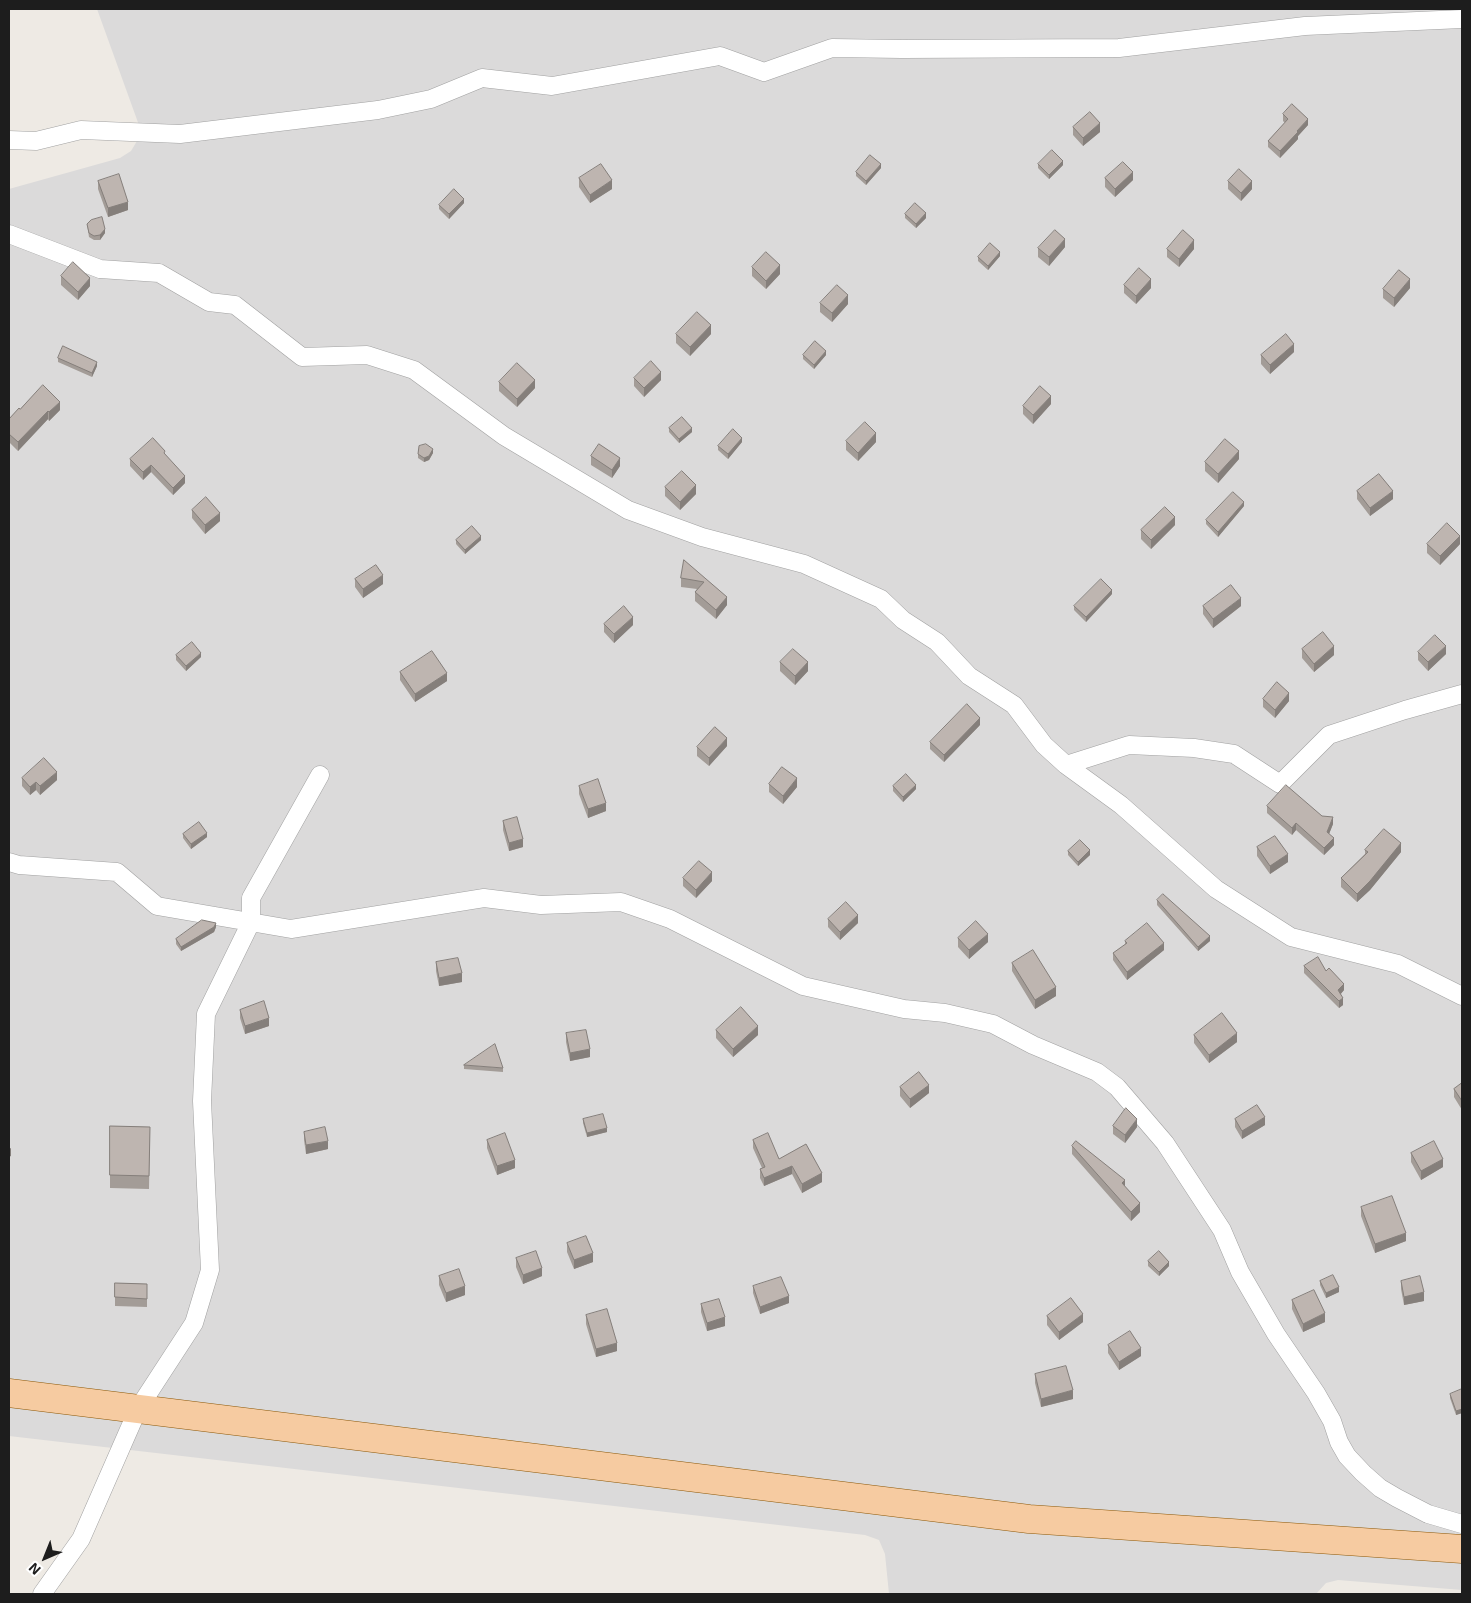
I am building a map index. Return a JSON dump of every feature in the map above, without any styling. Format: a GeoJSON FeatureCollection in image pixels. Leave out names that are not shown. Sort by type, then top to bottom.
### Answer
{"type":"FeatureCollection","features":[{"type":"Feature","properties":{"kind":"main road"},"geometry":{"type":"LineString","coordinates":[[9,1394],[1029,1519],[1462,1549]]}},
{"type":"Feature","properties":{"kind":"street"},"geometry":{"type":"LineString","coordinates":[[9,140],[36,141],[82,130],[180,134],[378,110],[432,99],[482,78],[552,86],[720,56],[764,72],[832,48],[1119,48],[1305,26],[1462,19]]}},
{"type":"Feature","properties":{"kind":"street"},"geometry":{"type":"LineString","coordinates":[[9,234],[100,269],[158,273],[209,302],[235,305],[302,357],[367,355],[414,370],[504,436],[628,510],[702,537],[804,564],[881,599],[903,620],[937,642],[969,676],[1014,705],[1044,745],[1066,765],[1121,805],[1216,889],[1291,936],[1398,964],[1462,996]]}},
{"type":"Feature","properties":{"kind":"street"},"geometry":{"type":"LineString","coordinates":[[1066,765],[1129,745],[1194,748],[1234,754],[1280,784],[1329,735],[1405,710],[1462,694]]}},
{"type":"Feature","properties":{"kind":"street"},"geometry":{"type":"LineString","coordinates":[[42,1594],[81,1539],[138,1409],[194,1323],[210,1270],[202,1101],[206,1014],[251,922],[251,898],[320,775]]}},
{"type":"Feature","properties":{"kind":"street"},"geometry":{"type":"LineString","coordinates":[[9,862],[19,865],[117,872],[157,906],[291,929],[484,898],[541,905],[622,902],[670,919],[803,986],[895,1007],[945,1013],[993,1024],[1033,1045],[1098,1072],[1117,1087],[1165,1143],[1222,1230],[1240,1272],[1276,1334],[1316,1393],[1332,1421],[1347,1456],[1380,1488],[1428,1514],[1462,1524]]}},
{"type":"Feature","properties":{"kind":"shaded area"},"geometry":{"type":"Polygon","coordinates":[[[97,9],[1462,9],[1462,1590],[1338,1580],[1326,1583],[1316,1594],[889,1594],[885,1554],[879,1540],[865,1535],[9,1436],[9,189],[120,158],[131,151],[137,141],[140,128],[97,9]]]}},
{"type":"Feature","properties":{"kind":"building"},"geometry":{"type":"Polygon","coordinates":[[[1292,104],[1308,119],[1280,151],[1268,141],[1288,119],[1283,114],[1292,104]]]}},
{"type":"Feature","properties":{"kind":"building"},"geometry":{"type":"Polygon","coordinates":[[[1090,112],[1100,123],[1083,138],[1073,127],[1090,112]]]}},
{"type":"Feature","properties":{"kind":"building"},"geometry":{"type":"Polygon","coordinates":[[[1052,150],[1063,161],[1049,175],[1038,164],[1052,150]]]}},
{"type":"Feature","properties":{"kind":"building"},"geometry":{"type":"Polygon","coordinates":[[[870,155],[881,164],[866,181],[856,172],[870,155]]]}},
{"type":"Feature","properties":{"kind":"building"},"geometry":{"type":"Polygon","coordinates":[[[1123,162],[1133,172],[1115,189],[1105,178],[1123,162]]]}},
{"type":"Feature","properties":{"kind":"building"},"geometry":{"type":"Polygon","coordinates":[[[601,164],[612,180],[590,195],[579,178],[601,164]]]}},
{"type":"Feature","properties":{"kind":"building"},"geometry":{"type":"Polygon","coordinates":[[[1239,169],[1252,181],[1241,193],[1228,181],[1239,169]]]}},
{"type":"Feature","properties":{"kind":"building"},"geometry":{"type":"Polygon","coordinates":[[[119,174],[128,202],[108,208],[98,181],[119,174]]]}},
{"type":"Feature","properties":{"kind":"building"},"geometry":{"type":"Polygon","coordinates":[[[454,189],[464,199],[449,214],[439,205],[454,189]]]}},
{"type":"Feature","properties":{"kind":"building"},"geometry":{"type":"Polygon","coordinates":[[[915,203],[926,213],[916,224],[905,214],[915,203]]]}},
{"type":"Feature","properties":{"kind":"building"},"geometry":{"type":"Polygon","coordinates":[[[102,217],[105,229],[100,235],[94,236],[89,233],[87,224],[91,220],[102,217]]]}},
{"type":"Feature","properties":{"kind":"building"},"geometry":{"type":"Polygon","coordinates":[[[1055,230],[1065,239],[1049,257],[1038,248],[1055,230]]]}},
{"type":"Feature","properties":{"kind":"building"},"geometry":{"type":"Polygon","coordinates":[[[1183,230],[1194,240],[1179,259],[1167,249],[1183,230]]]}},
{"type":"Feature","properties":{"kind":"building"},"geometry":{"type":"Polygon","coordinates":[[[990,243],[1000,252],[988,266],[978,257],[990,243]]]}},
{"type":"Feature","properties":{"kind":"building"},"geometry":{"type":"Polygon","coordinates":[[[766,252],[780,265],[766,281],[752,267],[766,252]]]}},
{"type":"Feature","properties":{"kind":"building"},"geometry":{"type":"Polygon","coordinates":[[[73,262],[90,278],[78,292],[61,276],[73,262]]]}},
{"type":"Feature","properties":{"kind":"building"},"geometry":{"type":"Polygon","coordinates":[[[1139,268],[1151,279],[1136,296],[1124,285],[1139,268]]]}},
{"type":"Feature","properties":{"kind":"building"},"geometry":{"type":"Polygon","coordinates":[[[1399,270],[1410,279],[1394,298],[1383,289],[1399,270]]]}},
{"type":"Feature","properties":{"kind":"building"},"geometry":{"type":"Polygon","coordinates":[[[837,285],[848,295],[832,313],[820,303],[837,285]]]}},
{"type":"Feature","properties":{"kind":"building"},"geometry":{"type":"Polygon","coordinates":[[[697,312],[711,325],[690,347],[676,334],[697,312]]]}},
{"type":"Feature","properties":{"kind":"building"},"geometry":{"type":"Polygon","coordinates":[[[1286,334],[1294,344],[1270,365],[1261,355],[1286,334]]]}},
{"type":"Feature","properties":{"kind":"building"},"geometry":{"type":"Polygon","coordinates":[[[815,341],[826,351],[814,365],[803,355],[815,341]]]}},
{"type":"Feature","properties":{"kind":"building"},"geometry":{"type":"Polygon","coordinates":[[[63,346],[97,362],[92,373],[58,358],[63,346]]]}},
{"type":"Feature","properties":{"kind":"building"},"geometry":{"type":"Polygon","coordinates":[[[651,361],[661,372],[644,388],[634,378],[651,361]]]}},
{"type":"Feature","properties":{"kind":"building"},"geometry":{"type":"Polygon","coordinates":[[[517,363],[535,380],[517,399],[499,382],[517,363]]]}},
{"type":"Feature","properties":{"kind":"building"},"geometry":{"type":"Polygon","coordinates":[[[43,385],[60,402],[48,411],[18,442],[9,434],[9,419],[43,385]]]}},
{"type":"Feature","properties":{"kind":"building"},"geometry":{"type":"Polygon","coordinates":[[[1040,386],[1051,396],[1033,415],[1023,406],[1040,386]]]}},
{"type":"Feature","properties":{"kind":"building"},"geometry":{"type":"Polygon","coordinates":[[[682,417],[692,428],[679,439],[669,428],[682,417]]]}},
{"type":"Feature","properties":{"kind":"building"},"geometry":{"type":"Polygon","coordinates":[[[865,422],[876,433],[858,453],[846,441],[865,422]]]}},
{"type":"Feature","properties":{"kind":"building"},"geometry":{"type":"Polygon","coordinates":[[[733,429],[742,438],[728,454],[718,446],[733,429]]]}},
{"type":"Feature","properties":{"kind":"building"},"geometry":{"type":"Polygon","coordinates":[[[153,438],[185,476],[173,488],[151,465],[143,472],[130,459],[153,438]]]}},
{"type":"Feature","properties":{"kind":"building"},"geometry":{"type":"Polygon","coordinates":[[[1225,439],[1239,451],[1218,474],[1205,462],[1225,439]]]}},
{"type":"Feature","properties":{"kind":"building"},"geometry":{"type":"Polygon","coordinates":[[[426,444],[433,449],[429,456],[424,458],[418,454],[419,446],[426,444]]]}},
{"type":"Feature","properties":{"kind":"building"},"geometry":{"type":"Polygon","coordinates":[[[599,444],[620,458],[612,470],[591,456],[599,444]]]}},
{"type":"Feature","properties":{"kind":"building"},"geometry":{"type":"Polygon","coordinates":[[[682,471],[696,485],[680,502],[665,487],[682,471]]]}},
{"type":"Feature","properties":{"kind":"building"},"geometry":{"type":"Polygon","coordinates":[[[1379,474],[1393,491],[1370,508],[1357,491],[1379,474]]]}},
{"type":"Feature","properties":{"kind":"building"},"geometry":{"type":"Polygon","coordinates":[[[1233,492],[1244,502],[1218,532],[1206,520],[1233,492]]]}},
{"type":"Feature","properties":{"kind":"building"},"geometry":{"type":"Polygon","coordinates":[[[206,497],[220,513],[205,525],[192,510],[206,497]]]}},
{"type":"Feature","properties":{"kind":"building"},"geometry":{"type":"Polygon","coordinates":[[[1165,507],[1175,517],[1151,540],[1141,530],[1165,507]]]}},
{"type":"Feature","properties":{"kind":"building"},"geometry":{"type":"Polygon","coordinates":[[[1447,523],[1460,536],[1440,556],[1427,544],[1447,523]]]}},
{"type":"Feature","properties":{"kind":"building"},"geometry":{"type":"Polygon","coordinates":[[[472,526],[481,536],[465,550],[456,540],[472,526]]]}},
{"type":"Feature","properties":{"kind":"building"},"geometry":{"type":"Polygon","coordinates":[[[684,560],[727,597],[716,610],[695,592],[704,582],[681,578],[684,560]]]}},
{"type":"Feature","properties":{"kind":"building"},"geometry":{"type":"Polygon","coordinates":[[[376,565],[383,575],[363,589],[355,579],[376,565]]]}},
{"type":"Feature","properties":{"kind":"building"},"geometry":{"type":"Polygon","coordinates":[[[1101,579],[1112,590],[1086,617],[1074,606],[1101,579]]]}},
{"type":"Feature","properties":{"kind":"building"},"geometry":{"type":"Polygon","coordinates":[[[1231,585],[1241,598],[1213,619],[1203,606],[1231,585]]]}},
{"type":"Feature","properties":{"kind":"building"},"geometry":{"type":"Polygon","coordinates":[[[624,606],[633,617],[614,634],[604,624],[624,606]]]}},
{"type":"Feature","properties":{"kind":"building"},"geometry":{"type":"Polygon","coordinates":[[[1323,632],[1334,646],[1314,664],[1302,649],[1323,632]]]}},
{"type":"Feature","properties":{"kind":"building"},"geometry":{"type":"Polygon","coordinates":[[[1435,635],[1446,646],[1428,662],[1418,652],[1435,635]]]}},
{"type":"Feature","properties":{"kind":"building"},"geometry":{"type":"Polygon","coordinates":[[[192,642],[201,653],[186,666],[176,655],[192,642]]]}},
{"type":"Feature","properties":{"kind":"building"},"geometry":{"type":"Polygon","coordinates":[[[793,649],[808,662],[795,676],[780,662],[793,649]]]}},
{"type":"Feature","properties":{"kind":"building"},"geometry":{"type":"Polygon","coordinates":[[[432,651],[447,673],[415,694],[400,672],[432,651]]]}},
{"type":"Feature","properties":{"kind":"building"},"geometry":{"type":"Polygon","coordinates":[[[1277,682],[1289,693],[1275,710],[1263,699],[1277,682]]]}},
{"type":"Feature","properties":{"kind":"building"},"geometry":{"type":"Polygon","coordinates":[[[967,704],[980,718],[944,755],[930,742],[967,704]]]}},
{"type":"Feature","properties":{"kind":"building"},"geometry":{"type":"Polygon","coordinates":[[[715,727],[727,738],[709,758],[697,747],[715,727]]]}},
{"type":"Feature","properties":{"kind":"building"},"geometry":{"type":"Polygon","coordinates":[[[44,758],[57,772],[40,786],[36,782],[30,787],[22,778],[44,758]]]}},
{"type":"Feature","properties":{"kind":"building"},"geometry":{"type":"Polygon","coordinates":[[[782,767],[797,778],[783,796],[769,784],[782,767]]]}},
{"type":"Feature","properties":{"kind":"building"},"geometry":{"type":"Polygon","coordinates":[[[906,774],[916,785],[903,797],[893,786],[906,774]]]}},
{"type":"Feature","properties":{"kind":"building"},"geometry":{"type":"Polygon","coordinates":[[[598,779],[606,803],[588,809],[579,786],[598,779]]]}},
{"type":"Feature","properties":{"kind":"building"},"geometry":{"type":"Polygon","coordinates":[[[1286,785],[1322,816],[1333,817],[1327,832],[1334,838],[1324,848],[1296,823],[1292,828],[1267,806],[1286,785]]]}},
{"type":"Feature","properties":{"kind":"building"},"geometry":{"type":"Polygon","coordinates":[[[517,817],[523,839],[509,843],[503,821],[517,817]]]}},
{"type":"Feature","properties":{"kind":"building"},"geometry":{"type":"Polygon","coordinates":[[[199,822],[207,833],[191,844],[183,834],[199,822]]]}},
{"type":"Feature","properties":{"kind":"building"},"geometry":{"type":"Polygon","coordinates":[[[1384,829],[1401,843],[1357,894],[1341,878],[1368,852],[1365,850],[1384,829]]]}},
{"type":"Feature","properties":{"kind":"building"},"geometry":{"type":"Polygon","coordinates":[[[1275,836],[1288,854],[1270,866],[1257,847],[1275,836]]]}},
{"type":"Feature","properties":{"kind":"building"},"geometry":{"type":"Polygon","coordinates":[[[1080,840],[1090,850],[1078,862],[1068,851],[1080,840]]]}},
{"type":"Feature","properties":{"kind":"building"},"geometry":{"type":"Polygon","coordinates":[[[699,861],[712,872],[696,890],[683,878],[699,861]]]}},
{"type":"Feature","properties":{"kind":"building"},"geometry":{"type":"Polygon","coordinates":[[[1163,894],[1210,936],[1198,947],[1157,900],[1163,894]]]}},
{"type":"Feature","properties":{"kind":"building"},"geometry":{"type":"Polygon","coordinates":[[[846,902],[858,915],[840,932],[828,919],[846,902]]]}},
{"type":"Feature","properties":{"kind":"building"},"geometry":{"type":"Polygon","coordinates":[[[202,920],[216,923],[214,927],[181,947],[176,939],[202,920]]]}},
{"type":"Feature","properties":{"kind":"building"},"geometry":{"type":"Polygon","coordinates":[[[976,921],[988,934],[969,950],[958,938],[976,921]]]}},
{"type":"Feature","properties":{"kind":"building"},"geometry":{"type":"Polygon","coordinates":[[[1147,923],[1164,943],[1127,972],[1113,953],[1127,943],[1125,941],[1147,923]]]}},
{"type":"Feature","properties":{"kind":"building"},"geometry":{"type":"Polygon","coordinates":[[[1033,950],[1056,987],[1035,1000],[1012,963],[1033,950]]]}},
{"type":"Feature","properties":{"kind":"building"},"geometry":{"type":"Polygon","coordinates":[[[1318,957],[1326,971],[1329,968],[1344,984],[1338,990],[1343,998],[1339,1001],[1304,966],[1318,957]]]}},
{"type":"Feature","properties":{"kind":"building"},"geometry":{"type":"Polygon","coordinates":[[[458,958],[462,973],[439,978],[436,962],[458,958]]]}},
{"type":"Feature","properties":{"kind":"building"},"geometry":{"type":"Polygon","coordinates":[[[264,1001],[269,1018],[245,1026],[240,1010],[264,1001]]]}},
{"type":"Feature","properties":{"kind":"building"},"geometry":{"type":"Polygon","coordinates":[[[741,1007],[758,1026],[733,1049],[716,1030],[741,1007]]]}},
{"type":"Feature","properties":{"kind":"building"},"geometry":{"type":"Polygon","coordinates":[[[1222,1013],[1237,1033],[1209,1055],[1194,1035],[1222,1013]]]}},
{"type":"Feature","properties":{"kind":"building"},"geometry":{"type":"Polygon","coordinates":[[[586,1030],[590,1049],[570,1053],[566,1033],[586,1030]]]}},
{"type":"Feature","properties":{"kind":"building"},"geometry":{"type":"Polygon","coordinates":[[[495,1044],[503,1068],[464,1065],[495,1044]]]}},
{"type":"Feature","properties":{"kind":"building"},"geometry":{"type":"Polygon","coordinates":[[[919,1072],[929,1085],[910,1099],[900,1087],[919,1072]]]}},
{"type":"Feature","properties":{"kind":"building"},"geometry":{"type":"Polygon","coordinates":[[[1462,1083],[1462,1101],[1454,1089],[1462,1083]]]}},
{"type":"Feature","properties":{"kind":"building"},"geometry":{"type":"Polygon","coordinates":[[[1257,1105],[1265,1117],[1242,1131],[1235,1119],[1257,1105]]]}},
{"type":"Feature","properties":{"kind":"building"},"geometry":{"type":"Polygon","coordinates":[[[1126,1108],[1137,1119],[1125,1135],[1113,1126],[1126,1108]]]}},
{"type":"Feature","properties":{"kind":"building"},"geometry":{"type":"Polygon","coordinates":[[[603,1114],[607,1128],[587,1133],[583,1119],[603,1114]]]}},
{"type":"Feature","properties":{"kind":"building"},"geometry":{"type":"Polygon","coordinates":[[[110,1126],[150,1127],[149,1176],[110,1175],[110,1126]]]}},
{"type":"Feature","properties":{"kind":"building"},"geometry":{"type":"Polygon","coordinates":[[[325,1127],[328,1141],[306,1145],[304,1132],[325,1127]]]}},
{"type":"Feature","properties":{"kind":"building"},"geometry":{"type":"Polygon","coordinates":[[[505,1133],[515,1160],[497,1166],[487,1140],[505,1133]]]}},
{"type":"Feature","properties":{"kind":"building"},"geometry":{"type":"Polygon","coordinates":[[[768,1133],[779,1159],[806,1144],[822,1173],[802,1184],[792,1166],[764,1178],[760,1169],[765,1167],[753,1140],[768,1133]]]}},
{"type":"Feature","properties":{"kind":"building"},"geometry":{"type":"Polygon","coordinates":[[[1076,1141],[1125,1180],[1122,1183],[1140,1203],[1131,1212],[1072,1146],[1076,1141]]]}},
{"type":"Feature","properties":{"kind":"building"},"geometry":{"type":"Polygon","coordinates":[[[1434,1141],[1443,1159],[1421,1171],[1411,1153],[1434,1141]]]}},
{"type":"Feature","properties":{"kind":"building"},"geometry":{"type":"Polygon","coordinates":[[[1392,1196],[1406,1233],[1375,1244],[1361,1207],[1392,1196]]]}},
{"type":"Feature","properties":{"kind":"building"},"geometry":{"type":"Polygon","coordinates":[[[586,1236],[593,1253],[574,1260],[567,1243],[586,1236]]]}},
{"type":"Feature","properties":{"kind":"building"},"geometry":{"type":"Polygon","coordinates":[[[536,1251],[542,1268],[523,1275],[516,1258],[536,1251]]]}},
{"type":"Feature","properties":{"kind":"building"},"geometry":{"type":"Polygon","coordinates":[[[1159,1251],[1169,1262],[1159,1272],[1148,1261],[1159,1251]]]}},
{"type":"Feature","properties":{"kind":"building"},"geometry":{"type":"Polygon","coordinates":[[[459,1269],[465,1286],[446,1293],[439,1276],[459,1269]]]}},
{"type":"Feature","properties":{"kind":"building"},"geometry":{"type":"Polygon","coordinates":[[[1333,1275],[1339,1287],[1326,1293],[1320,1281],[1333,1275]]]}},
{"type":"Feature","properties":{"kind":"building"},"geometry":{"type":"Polygon","coordinates":[[[1420,1276],[1424,1292],[1404,1297],[1401,1281],[1420,1276]]]}},
{"type":"Feature","properties":{"kind":"building"},"geometry":{"type":"Polygon","coordinates":[[[781,1277],[789,1296],[760,1307],[753,1286],[781,1277]]]}},
{"type":"Feature","properties":{"kind":"building"},"geometry":{"type":"Polygon","coordinates":[[[115,1283],[147,1284],[147,1299],[115,1297],[115,1283]]]}},
{"type":"Feature","properties":{"kind":"building"},"geometry":{"type":"Polygon","coordinates":[[[1314,1290],[1325,1313],[1303,1324],[1292,1300],[1314,1290]]]}},
{"type":"Feature","properties":{"kind":"building"},"geometry":{"type":"Polygon","coordinates":[[[1071,1298],[1083,1314],[1059,1332],[1047,1316],[1071,1298]]]}},
{"type":"Feature","properties":{"kind":"building"},"geometry":{"type":"Polygon","coordinates":[[[719,1299],[725,1317],[707,1323],[701,1304],[719,1299]]]}},
{"type":"Feature","properties":{"kind":"building"},"geometry":{"type":"Polygon","coordinates":[[[607,1309],[617,1343],[596,1349],[586,1315],[607,1309]]]}},
{"type":"Feature","properties":{"kind":"building"},"geometry":{"type":"Polygon","coordinates":[[[1130,1331],[1141,1348],[1119,1362],[1108,1345],[1130,1331]]]}},
{"type":"Feature","properties":{"kind":"building"},"geometry":{"type":"Polygon","coordinates":[[[1066,1366],[1073,1390],[1041,1399],[1035,1374],[1066,1366]]]}},
{"type":"Feature","properties":{"kind":"building"},"geometry":{"type":"Polygon","coordinates":[[[1462,1389],[1462,1409],[1456,1411],[1450,1394],[1462,1389]]]}}]}
